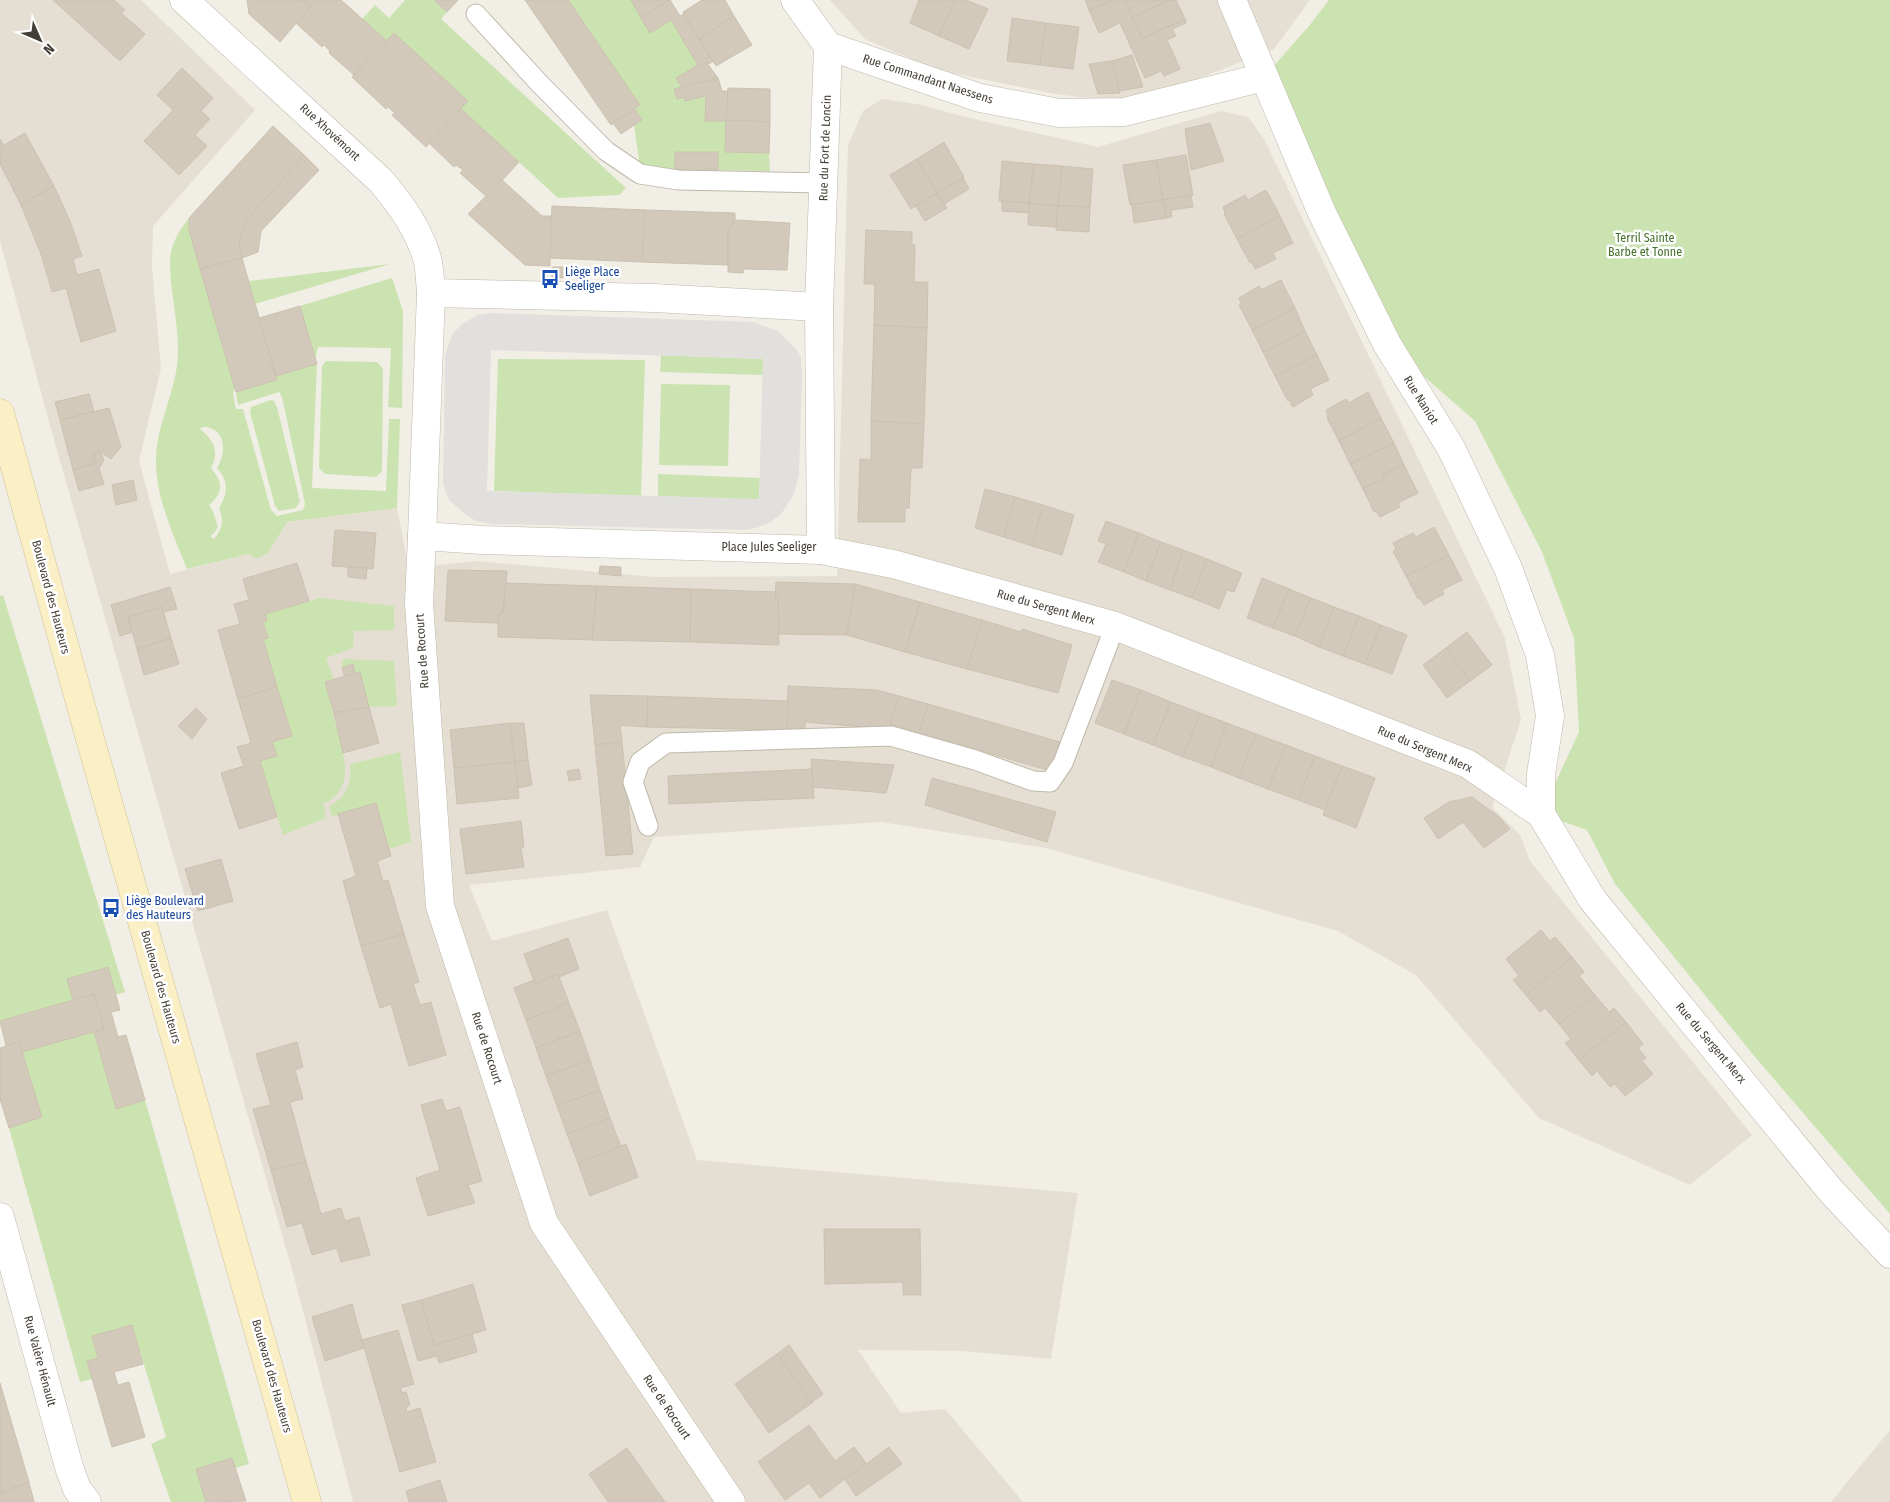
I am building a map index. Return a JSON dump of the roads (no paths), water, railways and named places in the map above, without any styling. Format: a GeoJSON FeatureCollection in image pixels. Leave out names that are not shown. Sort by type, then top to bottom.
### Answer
{"type":"FeatureCollection","features":[{"type":"Feature","properties":{"kind":"street"},"geometry":{"type":"LineString","coordinates":[[795,0],[828,46]]}},
{"type":"Feature","properties":{"kind":"street","name":"Rue Naniot"},"geometry":{"type":"LineString","coordinates":[[1232,0],[1322,213],[1386,344],[1451,448],[1508,568],[1540,655],[1550,716],[1541,774],[1541,814]]}},
{"type":"Feature","properties":{"kind":"street","name":"Rue Xhovémont"},"geometry":{"type":"LineString","coordinates":[[198,5],[382,181],[400,204],[417,231],[428,260],[431,293]]}},
{"type":"Feature","properties":{"kind":"street","name":"Rue Commandant Naessens"},"geometry":{"type":"LineString","coordinates":[[828,46],[980,98],[1059,113],[1124,112],[1264,77]]}},
{"type":"Feature","properties":{"kind":"street","name":"Rue du Fort de Loncin"},"geometry":{"type":"LineString","coordinates":[[819,307],[828,46]]}},
{"type":"Feature","properties":{"kind":"street"},"geometry":{"type":"LineString","coordinates":[[422,536],[431,293],[654,298],[819,307]]}},
{"type":"Feature","properties":{"kind":"street","name":"Place Jules Seeliger"},"geometry":{"type":"LineString","coordinates":[[422,536],[483,540],[821,550],[819,307]]}},
{"type":"Feature","properties":{"kind":"street","name":"Boulevard des Hauteurs"},"geometry":{"type":"LineString","coordinates":[[0,413],[90,742],[307,1502]]}},
{"type":"Feature","properties":{"kind":"street","name":"Rue de Rocourt"},"geometry":{"type":"LineString","coordinates":[[422,536],[419,603],[440,906],[544,1223],[731,1502]]}},
{"type":"Feature","properties":{"kind":"street","name":"Rue du Sergent Merx"},"geometry":{"type":"LineString","coordinates":[[821,550],[893,564],[1115,626],[1468,764],[1541,814],[1592,899],[1831,1191],[1890,1254]]}},
{"type":"Feature","properties":{"kind":"street","name":"Rue Valère Hénault"},"geometry":{"type":"LineString","coordinates":[[0,1217],[69,1467],[77,1489],[87,1502]]}},
{"type":"Feature","properties":{"kind":"lane"},"geometry":{"type":"LineString","coordinates":[[476,14],[606,150],[640,174],[678,180],[823,183]]}},
{"type":"Feature","properties":{"kind":"lane"},"geometry":{"type":"LineString","coordinates":[[648,826],[634,782],[640,762],[666,743],[891,736],[975,760],[1033,781],[1050,782],[1062,763],[1115,626]]}},
{"type":"Feature","properties":{"kind":"place","name":"Liège Place Seeliger"},"geometry":{"type":"Point","coordinates":[550,279]}},
{"type":"Feature","properties":{"kind":"place","name":"Liège Boulevard des Hauteurs"},"geometry":{"type":"Point","coordinates":[111,908]}},
{"type":"Feature","properties":{"kind":"park label","name":"Terril Sainte Barbe et Tonne"},"geometry":{"type":"Point","coordinates":[1645,245]}}]}
